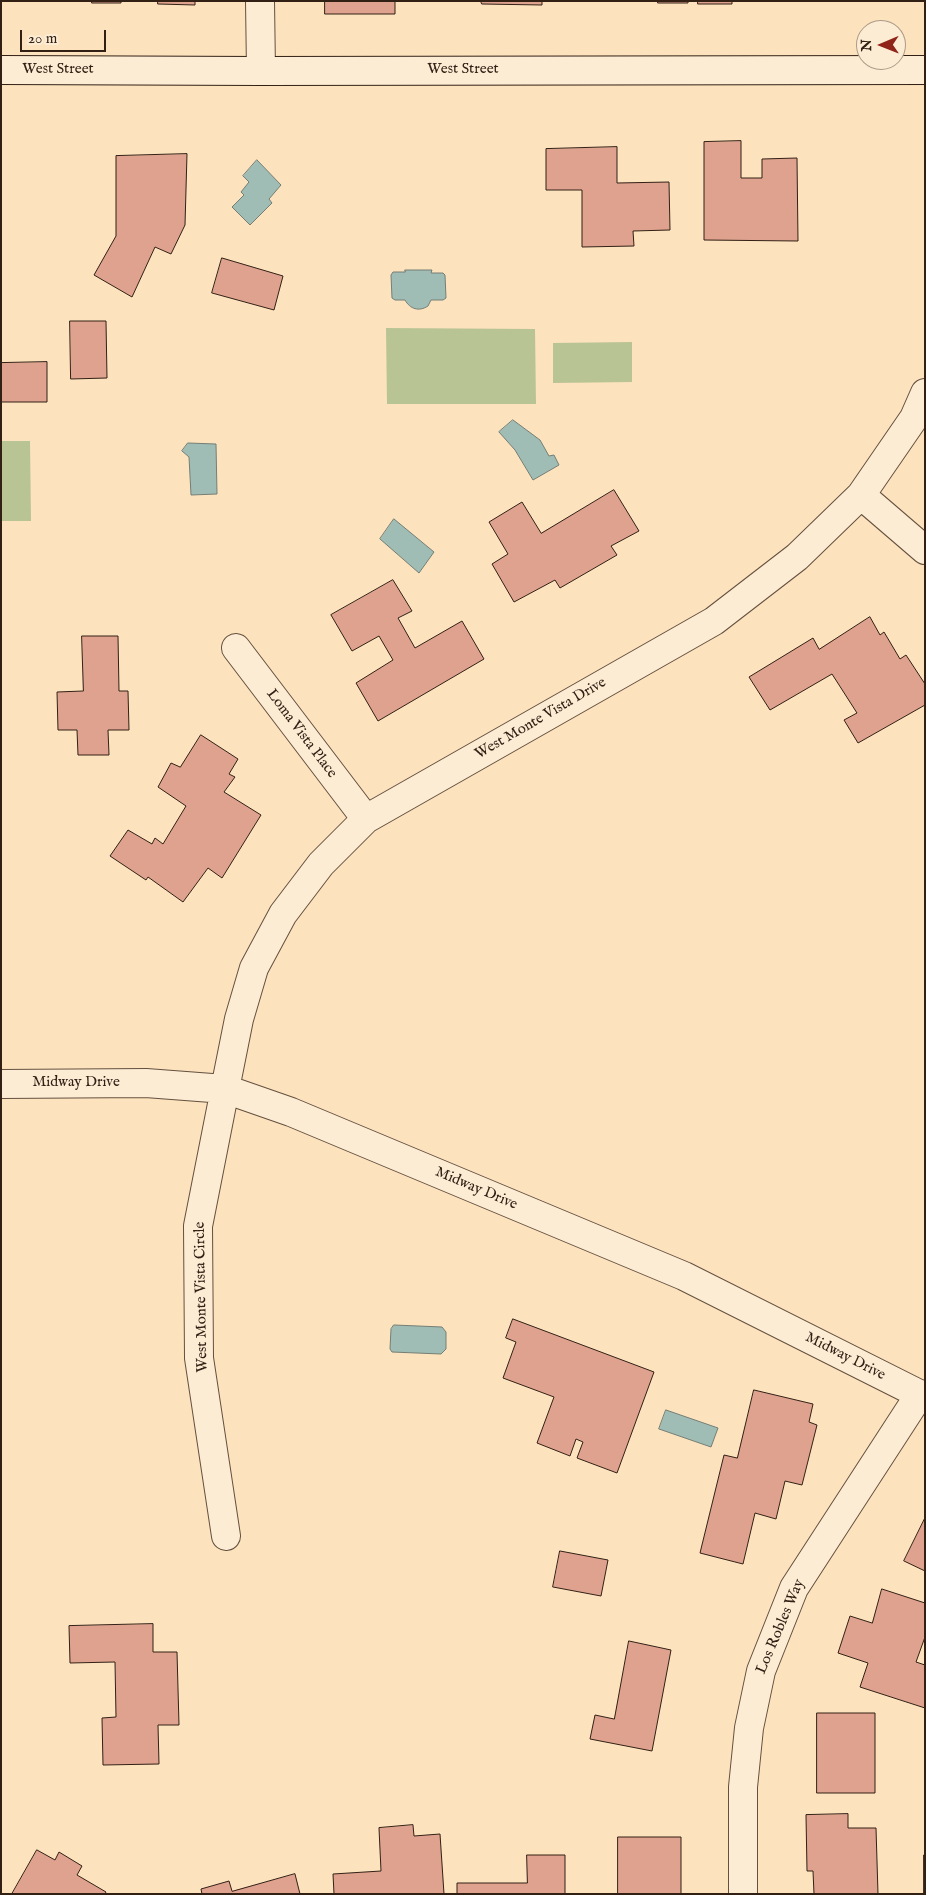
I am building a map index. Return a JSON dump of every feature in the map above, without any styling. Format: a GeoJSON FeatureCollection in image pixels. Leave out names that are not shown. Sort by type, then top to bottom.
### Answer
{"type":"FeatureCollection","features":[{"type":"Feature","properties":{"kind":"street"},"geometry":{"type":"LineString","coordinates":[[260,1],[261,72]]}},
{"type":"Feature","properties":{"kind":"street","name":"West Street"},"geometry":{"type":"LineString","coordinates":[[1,70],[261,72],[925,70]]}},
{"type":"Feature","properties":{"kind":"street","name":"West Monte Vista Drive"},"geometry":{"type":"LineString","coordinates":[[225,1089],[239,1019],[254,968],[283,914],[321,864],[366,820],[714,621],[797,557],[861,494],[914,418],[925,393]]}},
{"type":"Feature","properties":{"kind":"street"},"geometry":{"type":"LineString","coordinates":[[861,494],[925,550]]}},
{"type":"Feature","properties":{"kind":"street","name":"Loma Vista Place"},"geometry":{"type":"LineString","coordinates":[[236,648],[366,820]]}},
{"type":"Feature","properties":{"kind":"street","name":"Midway Drive"},"geometry":{"type":"LineString","coordinates":[[1,1084],[146,1083],[225,1089],[291,1112],[684,1276],[922,1396]]}},
{"type":"Feature","properties":{"kind":"street","name":"West Monte Vista Circle"},"geometry":{"type":"LineString","coordinates":[[225,1089],[198,1226],[199,1358],[226,1536]]}},
{"type":"Feature","properties":{"kind":"street","name":"Los Robles Way"},"geometry":{"type":"LineString","coordinates":[[743,1894],[744,1787],[749,1728],[760,1671],[794,1588],[922,1396]]}},
{"type":"Feature","properties":{"kind":"green space"},"geometry":{"type":"Polygon","coordinates":[[[386,328],[535,329],[536,404],[387,404],[386,328]]]}},
{"type":"Feature","properties":{"kind":"green space"},"geometry":{"type":"Polygon","coordinates":[[[632,342],[632,382],[553,383],[553,343],[632,342]]]}},
{"type":"Feature","properties":{"kind":"green space"},"geometry":{"type":"Polygon","coordinates":[[[1,441],[30,441],[31,521],[1,521],[1,441]]]}},
{"type":"Feature","properties":{"kind":"water"},"geometry":{"type":"Polygon","coordinates":[[[257,160],[281,185],[269,199],[272,203],[250,225],[232,207],[244,195],[241,192],[249,182],[243,176],[257,160]]]}},
{"type":"Feature","properties":{"kind":"water"},"geometry":{"type":"Polygon","coordinates":[[[405,270],[432,270],[431,273],[443,273],[445,275],[446,298],[443,300],[431,300],[428,306],[418,309],[412,307],[405,300],[395,300],[392,298],[391,275],[393,272],[405,272],[405,270]]]}},
{"type":"Feature","properties":{"kind":"water"},"geometry":{"type":"Polygon","coordinates":[[[513,420],[540,440],[549,456],[554,455],[559,465],[533,480],[515,450],[499,432],[513,420]]]}},
{"type":"Feature","properties":{"kind":"water"},"geometry":{"type":"Polygon","coordinates":[[[188,443],[216,444],[217,494],[191,495],[189,457],[182,451],[188,443]]]}},
{"type":"Feature","properties":{"kind":"water"},"geometry":{"type":"Polygon","coordinates":[[[394,519],[434,552],[419,573],[380,539],[394,519]]]}},
{"type":"Feature","properties":{"kind":"water"},"geometry":{"type":"Polygon","coordinates":[[[394,1325],[442,1327],[446,1332],[446,1349],[441,1354],[392,1352],[390,1349],[391,1329],[394,1325]]]}},
{"type":"Feature","properties":{"kind":"water"},"geometry":{"type":"Polygon","coordinates":[[[666,1410],[718,1428],[711,1447],[659,1429],[666,1410]]]}},
{"type":"Feature","properties":{"kind":"building"},"geometry":{"type":"Polygon","coordinates":[[[92,1],[121,1],[121,3],[92,3],[92,1]]]}},
{"type":"Feature","properties":{"kind":"building"},"geometry":{"type":"Polygon","coordinates":[[[158,1],[195,1],[195,5],[158,4],[158,1]]]}},
{"type":"Feature","properties":{"kind":"building"},"geometry":{"type":"Polygon","coordinates":[[[325,1],[395,1],[395,14],[325,14],[325,1]]]}},
{"type":"Feature","properties":{"kind":"building"},"geometry":{"type":"Polygon","coordinates":[[[481,1],[542,1],[542,5],[482,4],[481,1]]]}},
{"type":"Feature","properties":{"kind":"building"},"geometry":{"type":"Polygon","coordinates":[[[658,1],[688,1],[688,3],[658,3],[658,1]]]}},
{"type":"Feature","properties":{"kind":"building"},"geometry":{"type":"Polygon","coordinates":[[[698,1],[732,1],[732,4],[698,4],[698,1]]]}},
{"type":"Feature","properties":{"kind":"building"},"geometry":{"type":"Polygon","coordinates":[[[741,141],[741,178],[762,178],[762,159],[797,158],[798,241],[704,240],[704,142],[741,141]]]}},
{"type":"Feature","properties":{"kind":"building"},"geometry":{"type":"Polygon","coordinates":[[[617,147],[617,183],[669,182],[670,230],[633,231],[634,246],[582,247],[582,190],[546,190],[546,149],[617,147]]]}},
{"type":"Feature","properties":{"kind":"building"},"geometry":{"type":"Polygon","coordinates":[[[187,154],[185,225],[171,254],[155,247],[132,297],[94,275],[116,236],[116,156],[187,154]]]}},
{"type":"Feature","properties":{"kind":"building"},"geometry":{"type":"Polygon","coordinates":[[[222,258],[283,276],[274,310],[212,293],[222,258]]]}},
{"type":"Feature","properties":{"kind":"building"},"geometry":{"type":"Polygon","coordinates":[[[70,321],[106,321],[107,378],[71,379],[70,321]]]}},
{"type":"Feature","properties":{"kind":"building"},"geometry":{"type":"Polygon","coordinates":[[[47,362],[47,402],[1,402],[1,363],[47,362]]]}},
{"type":"Feature","properties":{"kind":"building"},"geometry":{"type":"Polygon","coordinates":[[[614,490],[639,531],[611,546],[617,555],[560,588],[555,580],[514,602],[492,564],[508,554],[489,522],[522,502],[541,533],[614,490]]]}},
{"type":"Feature","properties":{"kind":"building"},"geometry":{"type":"Polygon","coordinates":[[[393,580],[412,611],[398,618],[415,648],[462,621],[484,659],[378,721],[356,683],[393,660],[379,636],[352,651],[331,615],[393,580]]]}},
{"type":"Feature","properties":{"kind":"building"},"geometry":{"type":"Polygon","coordinates":[[[870,617],[880,635],[884,632],[900,659],[906,655],[925,684],[925,705],[858,743],[844,720],[857,713],[832,674],[770,710],[749,677],[813,638],[819,649],[870,617]]]}},
{"type":"Feature","properties":{"kind":"building"},"geometry":{"type":"Polygon","coordinates":[[[82,636],[118,636],[119,691],[128,691],[129,730],[108,730],[109,755],[78,755],[77,730],[58,730],[57,692],[83,691],[82,636]]]}},
{"type":"Feature","properties":{"kind":"building"},"geometry":{"type":"Polygon","coordinates":[[[201,735],[238,759],[229,774],[235,777],[224,792],[261,815],[222,878],[208,868],[183,902],[148,877],[146,880],[110,856],[128,830],[152,844],[155,838],[163,844],[186,806],[158,787],[171,763],[180,767],[201,735]]]}},
{"type":"Feature","properties":{"kind":"building"},"geometry":{"type":"Polygon","coordinates":[[[513,1319],[654,1372],[617,1473],[577,1458],[583,1442],[576,1439],[570,1456],[537,1443],[554,1397],[503,1378],[516,1342],[506,1338],[513,1319]]]}},
{"type":"Feature","properties":{"kind":"building"},"geometry":{"type":"Polygon","coordinates":[[[754,1390],[813,1404],[809,1422],[817,1425],[802,1485],[785,1481],[776,1519],[755,1513],[743,1564],[700,1553],[724,1455],[737,1458],[754,1390]]]}},
{"type":"Feature","properties":{"kind":"building"},"geometry":{"type":"Polygon","coordinates":[[[925,1518],[925,1571],[904,1561],[925,1518]]]}},
{"type":"Feature","properties":{"kind":"building"},"geometry":{"type":"Polygon","coordinates":[[[560,1551],[608,1560],[601,1596],[553,1587],[560,1551]]]}},
{"type":"Feature","properties":{"kind":"building"},"geometry":{"type":"Polygon","coordinates":[[[882,1589],[925,1603],[925,1637],[916,1662],[925,1665],[925,1708],[860,1687],[868,1663],[838,1653],[850,1616],[872,1623],[882,1589]]]}},
{"type":"Feature","properties":{"kind":"building"},"geometry":{"type":"Polygon","coordinates":[[[153,1624],[153,1652],[177,1652],[179,1725],[158,1725],[159,1764],[103,1765],[102,1718],[116,1717],[115,1662],[70,1663],[69,1626],[153,1624]]]}},
{"type":"Feature","properties":{"kind":"building"},"geometry":{"type":"Polygon","coordinates":[[[629,1641],[671,1650],[652,1751],[590,1739],[595,1715],[614,1719],[629,1641]]]}},
{"type":"Feature","properties":{"kind":"building"},"geometry":{"type":"Polygon","coordinates":[[[817,1713],[875,1713],[875,1793],[817,1793],[817,1713]]]}},
{"type":"Feature","properties":{"kind":"building"},"geometry":{"type":"Polygon","coordinates":[[[848,1814],[848,1828],[876,1828],[878,1894],[814,1894],[813,1871],[807,1871],[806,1815],[848,1814]]]}},
{"type":"Feature","properties":{"kind":"building"},"geometry":{"type":"Polygon","coordinates":[[[413,1825],[414,1836],[440,1834],[444,1894],[334,1894],[333,1874],[381,1871],[379,1828],[413,1825]]]}},
{"type":"Feature","properties":{"kind":"building"},"geometry":{"type":"Polygon","coordinates":[[[618,1837],[681,1837],[681,1894],[618,1894],[618,1837]]]}},
{"type":"Feature","properties":{"kind":"building"},"geometry":{"type":"Polygon","coordinates":[[[37,1850],[55,1860],[59,1852],[82,1866],[77,1875],[106,1892],[105,1894],[12,1894],[37,1850]]]}},
{"type":"Feature","properties":{"kind":"building"},"geometry":{"type":"Polygon","coordinates":[[[527,1855],[565,1855],[565,1894],[457,1894],[457,1883],[527,1883],[527,1855]]]}},
{"type":"Feature","properties":{"kind":"building"},"geometry":{"type":"Polygon","coordinates":[[[925,1855],[925,1894],[924,1894],[925,1855]]]}},
{"type":"Feature","properties":{"kind":"building"},"geometry":{"type":"Polygon","coordinates":[[[295,1874],[300,1894],[202,1894],[201,1889],[229,1881],[232,1891],[295,1874]]]}}]}
